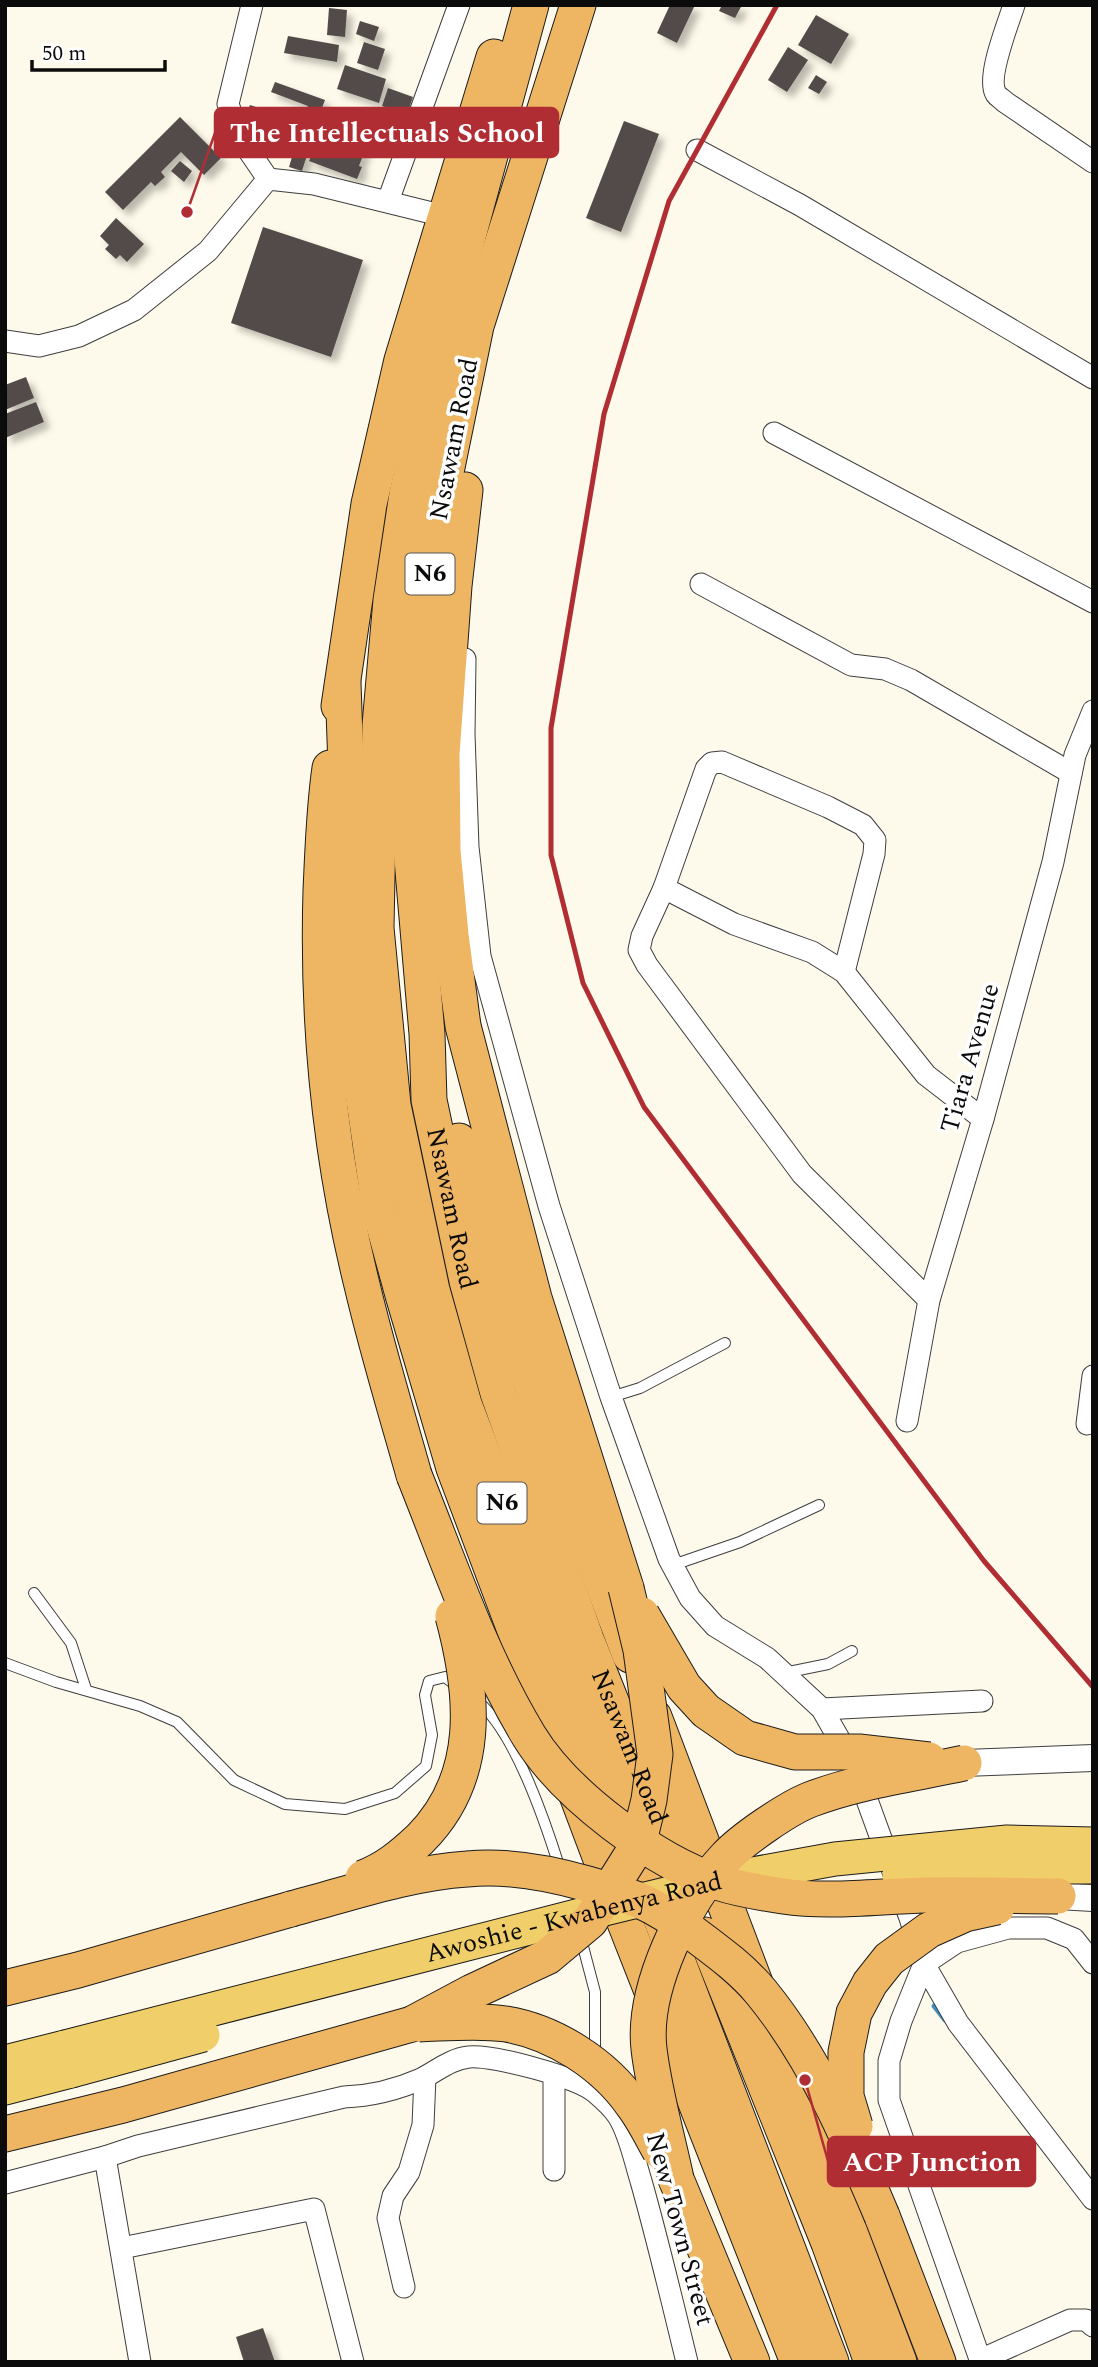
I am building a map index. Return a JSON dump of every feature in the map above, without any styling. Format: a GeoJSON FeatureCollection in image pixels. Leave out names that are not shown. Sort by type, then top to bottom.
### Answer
{"type":"FeatureCollection","features":[{"type":"Feature","properties":{"kind":"highway"},"geometry":{"type":"LineString","coordinates":[[291,1909],[382,1871],[404,1854],[432,1826],[455,1790],[467,1752],[469,1694],[459,1638],[362,1284],[345,1206],[325,1073],[320,940],[324,807],[369,504],[402,360],[444,216],[511,5]]}},
{"type":"Feature","properties":{"kind":"highway","name":"Nsawam Road"},"geometry":{"type":"LineString","coordinates":[[531,5],[443,328],[407,494],[391,600],[380,725],[376,928],[393,1105],[432,1290],[464,1404],[831,2362]]}},
{"type":"Feature","properties":{"kind":"highway","name":"Nsawam Road"},"geometry":{"type":"LineString","coordinates":[[578,5],[476,326],[439,506],[410,725],[409,824],[427,1034],[429,1100],[467,1281],[498,1393],[586,1639],[829,2243],[872,2362]]}},
{"type":"Feature","properties":{"kind":"highway"},"geometry":{"type":"LineString","coordinates":[[5,2134],[123,2105],[412,2024],[547,1957],[590,1921],[638,1845],[649,1800],[654,1754],[641,1650],[626,1588],[534,1298],[463,1026],[443,851],[442,754],[454,586],[465,491],[492,337],[540,127]]}},
{"type":"Feature","properties":{"kind":"highway"},"geometry":{"type":"LineString","coordinates":[[342,682],[352,1017],[380,1211],[454,1468],[622,1915],[798,2362]]}},
{"type":"Feature","properties":{"kind":"highway"},"geometry":{"type":"LineString","coordinates":[[427,1034],[449,1101],[474,1199],[527,1376],[623,1637],[899,2362]]}},
{"type":"Feature","properties":{"kind":"highway"},"geometry":{"type":"LineString","coordinates":[[414,1475],[490,1662],[530,1738],[556,1772],[586,1801],[660,1855],[721,1883],[783,1896],[841,1900],[926,1895],[1058,1896]]}},
{"type":"Feature","properties":{"kind":"highway"},"geometry":{"type":"LineString","coordinates":[[626,1588],[684,1687],[706,1712],[745,1738],[795,1752],[859,1752],[964,1763]]}},
{"type":"Feature","properties":{"kind":"highway"},"geometry":{"type":"LineString","coordinates":[[676,2179],[649,2048],[651,2008],[662,1966],[675,1933],[695,1899],[727,1856],[766,1826],[808,1801],[868,1783],[964,1763]]}},
{"type":"Feature","properties":{"kind":"highway"},"geometry":{"type":"LineString","coordinates":[[5,1988],[405,1879],[468,1868],[520,1870],[568,1878],[641,1901],[682,1925],[723,1955],[760,1990],[790,2031],[848,2136],[883,2216],[938,2362]]}},
{"type":"Feature","properties":{"kind":"highway"},"geometry":{"type":"LineString","coordinates":[[883,2216],[846,2096],[846,2052],[853,2013],[889,1959],[929,1930],[965,1914],[1058,1896]]}},
{"type":"Feature","properties":{"kind":"highway"},"geometry":{"type":"LineString","coordinates":[[412,2024],[505,2024],[536,2031],[573,2050],[604,2074],[632,2103],[676,2179],[751,2362]]}},
{"type":"Feature","properties":{"kind":"main road","name":"Awoshie - Kwabenya Road"},"geometry":{"type":"LineString","coordinates":[[68,2059],[592,1912],[736,1877],[835,1859],[1007,1842],[1093,1844]]}},
{"type":"Feature","properties":{"kind":"main road","name":"Awoshie - Kwabenya Road"},"geometry":{"type":"LineString","coordinates":[[68,2059],[603,1928],[794,1885],[916,1873],[1093,1867]]}},
{"type":"Feature","properties":{"kind":"main road"},"geometry":{"type":"LineString","coordinates":[[5,2063],[68,2059]]}},
{"type":"Feature","properties":{"kind":"main road"},"geometry":{"type":"LineString","coordinates":[[5,2088],[68,2059]]}},
{"type":"Feature","properties":{"kind":"street"},"geometry":{"type":"LineString","coordinates":[[252,5],[228,104],[240,138],[268,179],[314,184],[444,216]]}},
{"type":"Feature","properties":{"kind":"street"},"geometry":{"type":"LineString","coordinates":[[388,201],[459,5]]}},
{"type":"Feature","properties":{"kind":"street"},"geometry":{"type":"LineString","coordinates":[[1014,5],[995,70],[996,94],[1093,162]]}},
{"type":"Feature","properties":{"kind":"street"},"geometry":{"type":"LineString","coordinates":[[697,150],[800,205],[1093,378]]}},
{"type":"Feature","properties":{"kind":"street"},"geometry":{"type":"LineString","coordinates":[[5,341],[39,346],[79,336],[134,310],[208,251],[268,179]]}},
{"type":"Feature","properties":{"kind":"street"},"geometry":{"type":"LineString","coordinates":[[774,432],[1093,602]]}},
{"type":"Feature","properties":{"kind":"street"},"geometry":{"type":"LineString","coordinates":[[701,584],[851,665],[885,669],[911,680],[1071,773]]}},
{"type":"Feature","properties":{"kind":"street"},"geometry":{"type":"LineString","coordinates":[[454,586],[465,637],[464,734],[468,847],[481,956],[549,1206],[611,1396],[673,1565],[690,1598],[715,1626],[766,1658],[822,1709],[855,1767],[910,1918],[923,1964],[958,2023],[1093,2199]]}},
{"type":"Feature","properties":{"kind":"street","name":"Tiara Avenue"},"geometry":{"type":"LineString","coordinates":[[907,1421],[929,1300],[983,1119],[1053,862],[1075,755],[1093,711]]}},
{"type":"Feature","properties":{"kind":"street"},"geometry":{"type":"LineString","coordinates":[[844,972],[874,854],[875,840],[863,825],[828,807],[722,762],[712,763],[706,769],[639,950],[647,965],[802,1174],[929,1300]]}},
{"type":"Feature","properties":{"kind":"street"},"geometry":{"type":"LineString","coordinates":[[664,888],[734,924],[811,952],[844,972],[926,1075],[983,1119]]}},
{"type":"Feature","properties":{"kind":"street"},"geometry":{"type":"LineString","coordinates":[[1087,1424],[1093,1376]]}},
{"type":"Feature","properties":{"kind":"street"},"geometry":{"type":"LineString","coordinates":[[822,1709],[982,1702]]}},
{"type":"Feature","properties":{"kind":"street"},"geometry":{"type":"LineString","coordinates":[[964,1763],[1093,1758]]}},
{"type":"Feature","properties":{"kind":"street"},"geometry":{"type":"LineString","coordinates":[[1058,1896],[1093,1898]]}},
{"type":"Feature","properties":{"kind":"street"},"geometry":{"type":"LineString","coordinates":[[1093,1963],[1074,1939],[1047,1928],[1008,1928],[957,1942],[923,1964],[889,2061],[889,2100],[980,2361],[1070,2320],[1086,2320],[1093,2326]]}},
{"type":"Feature","properties":{"kind":"street","name":"New Town Street"},"geometry":{"type":"LineString","coordinates":[[5,2183],[138,2146],[344,2097],[371,2096],[425,2077],[442,2065],[470,2057],[511,2062],[578,2082],[596,2092],[619,2117],[650,2214],[687,2362]]}},
{"type":"Feature","properties":{"kind":"street"},"geometry":{"type":"LineString","coordinates":[[554,2076],[554,2169]]}},
{"type":"Feature","properties":{"kind":"street"},"geometry":{"type":"LineString","coordinates":[[404,2287],[388,2218],[393,2196],[409,2172],[423,2125],[425,2077]]}},
{"type":"Feature","properties":{"kind":"street"},"geometry":{"type":"LineString","coordinates":[[105,2157],[140,2362]]}},
{"type":"Feature","properties":{"kind":"street"},"geometry":{"type":"LineString","coordinates":[[122,2248],[314,2209],[353,2362]]}},
{"type":"Feature","properties":{"kind":"lane"},"geometry":{"type":"LineString","coordinates":[[611,1396],[640,1388],[725,1343]]}},
{"type":"Feature","properties":{"kind":"lane"},"geometry":{"type":"LineString","coordinates":[[673,1565],[740,1542],[819,1505]]}},
{"type":"Feature","properties":{"kind":"lane"},"geometry":{"type":"LineString","coordinates":[[34,1593],[71,1643],[86,1689]]}},
{"type":"Feature","properties":{"kind":"lane"},"geometry":{"type":"LineString","coordinates":[[784,1673],[828,1664],[852,1651]]}},
{"type":"Feature","properties":{"kind":"lane"},"geometry":{"type":"LineString","coordinates":[[5,1663],[56,1682],[140,1706],[177,1722],[234,1780],[275,1800],[285,1804],[345,1809],[396,1793],[426,1766],[432,1735],[425,1695],[429,1681],[445,1677],[484,1706],[502,1731],[541,1809],[568,1894]]}},
{"type":"Feature","properties":{"kind":"lane"},"geometry":{"type":"LineString","coordinates":[[571,1906],[594,1992],[596,2092]]}},
{"type":"Feature","properties":{"kind":"building"},"geometry":{"type":"Polygon","coordinates":[[[670,5],[695,5],[677,43],[657,33],[670,5]]]}},
{"type":"Feature","properties":{"kind":"building"},"geometry":{"type":"Polygon","coordinates":[[[722,5],[742,5],[735,18],[719,11],[722,5]]]}},
{"type":"Feature","properties":{"kind":"building"},"geometry":{"type":"Polygon","coordinates":[[[329,8],[347,10],[345,37],[327,35],[329,8]]]}},
{"type":"Feature","properties":{"kind":"building"},"geometry":{"type":"Polygon","coordinates":[[[816,15],[849,34],[831,64],[798,45],[816,15]]]}},
{"type":"Feature","properties":{"kind":"building"},"geometry":{"type":"Polygon","coordinates":[[[360,21],[379,27],[374,41],[356,34],[360,21]]]}},
{"type":"Feature","properties":{"kind":"building"},"geometry":{"type":"Polygon","coordinates":[[[288,36],[339,45],[337,62],[284,53],[288,36]]]}},
{"type":"Feature","properties":{"kind":"building"},"geometry":{"type":"Polygon","coordinates":[[[364,42],[385,49],[378,70],[357,63],[364,42]]]}},
{"type":"Feature","properties":{"kind":"building"},"geometry":{"type":"Polygon","coordinates":[[[788,47],[808,60],[787,92],[768,80],[788,47]]]}},
{"type":"Feature","properties":{"kind":"building"},"geometry":{"type":"Polygon","coordinates":[[[345,65],[386,79],[379,103],[337,89],[345,65]]]}},
{"type":"Feature","properties":{"kind":"building"},"geometry":{"type":"Polygon","coordinates":[[[816,75],[827,82],[819,94],[808,88],[816,75]]]}},
{"type":"Feature","properties":{"kind":"building"},"geometry":{"type":"Polygon","coordinates":[[[275,82],[325,100],[314,129],[301,124],[308,106],[271,92],[275,82]]]}},
{"type":"Feature","properties":{"kind":"building"},"geometry":{"type":"Polygon","coordinates":[[[388,88],[413,97],[407,114],[382,106],[388,88]]]}},
{"type":"Feature","properties":{"kind":"building"},"geometry":{"type":"Polygon","coordinates":[[[250,105],[265,110],[260,126],[244,121],[250,105]]]}},
{"type":"Feature","properties":{"kind":"building"},"geometry":{"type":"Polygon","coordinates":[[[180,117],[221,158],[204,175],[181,152],[161,172],[165,177],[155,186],[151,182],[123,210],[105,192],[180,117]]]}},
{"type":"Feature","properties":{"kind":"building"},"geometry":{"type":"Polygon","coordinates":[[[624,121],[659,134],[621,232],[586,218],[624,121]]]}},
{"type":"Feature","properties":{"kind":"building"},"geometry":{"type":"Polygon","coordinates":[[[322,127],[340,134],[337,140],[365,150],[357,179],[309,161],[322,127]]]}},
{"type":"Feature","properties":{"kind":"building"},"geometry":{"type":"Polygon","coordinates":[[[295,147],[308,152],[302,171],[289,167],[295,147]]]}},
{"type":"Feature","properties":{"kind":"building"},"geometry":{"type":"Polygon","coordinates":[[[180,161],[192,171],[184,182],[171,171],[180,161]]]}},
{"type":"Feature","properties":{"kind":"building"},"geometry":{"type":"Polygon","coordinates":[[[116,218],[144,244],[127,262],[120,255],[116,259],[105,249],[109,245],[100,236],[116,218]]]}},
{"type":"Feature","properties":{"kind":"building"},"geometry":{"type":"Polygon","coordinates":[[[263,227],[363,260],[331,357],[231,323],[263,227]]]}},
{"type":"Feature","properties":{"kind":"building"},"geometry":{"type":"Polygon","coordinates":[[[26,377],[34,398],[5,410],[5,385],[26,377]]]}},
{"type":"Feature","properties":{"kind":"building"},"geometry":{"type":"Polygon","coordinates":[[[36,402],[44,422],[5,438],[5,414],[36,402]]]}},
{"type":"Feature","properties":{"kind":"building"},"geometry":{"type":"Polygon","coordinates":[[[263,2328],[275,2362],[244,2362],[236,2337],[263,2328]]]}},
{"type":"Feature","properties":{"kind":"waterway"},"geometry":{"type":"LineString","coordinates":[[934,2006],[945,2020]]}},
{"type":"Feature","properties":{"kind":"railway"},"geometry":{"type":"LineString","coordinates":[[777,5],[669,201],[604,414],[551,728],[551,855],[583,983],[644,1107],[984,1561],[1093,1687]]}},
{"type":"Feature","properties":{"kind":"place","name":"The Intellectuals School"},"geometry":{"type":"Point","coordinates":[187,212]}},
{"type":"Feature","properties":{"kind":"place","name":"ACP Junction"},"geometry":{"type":"Point","coordinates":[805,2080]}}]}
